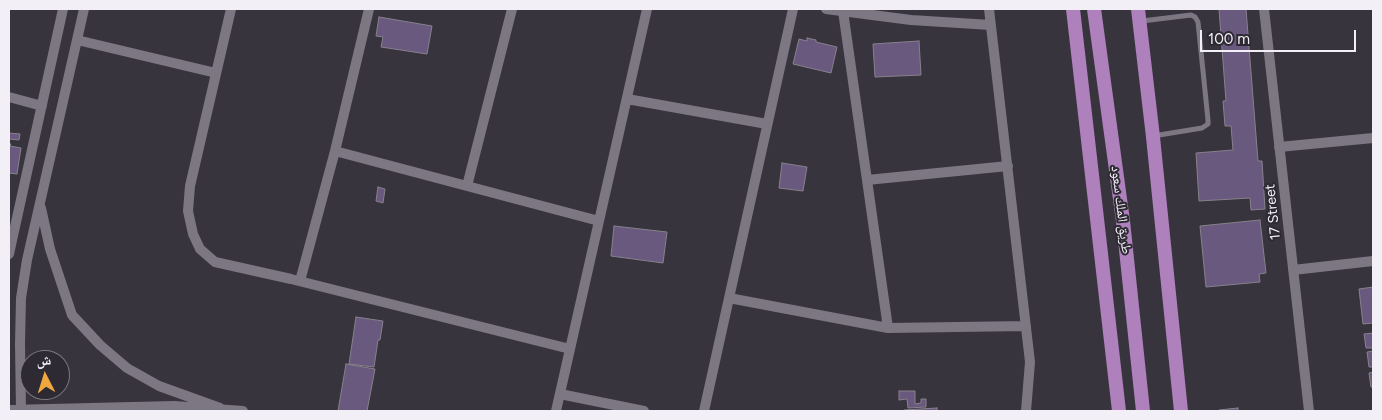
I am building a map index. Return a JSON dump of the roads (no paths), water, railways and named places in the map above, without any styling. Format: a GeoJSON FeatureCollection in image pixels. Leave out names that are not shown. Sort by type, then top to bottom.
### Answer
{"type":"FeatureCollection","features":[{"type":"Feature","properties":{"kind":"main road"},"geometry":{"type":"LineString","coordinates":[[1073,9],[1119,411]]}},
{"type":"Feature","properties":{"kind":"main road","name":"طريق الملك سعود"},"geometry":{"type":"LineString","coordinates":[[1094,9],[1123,221],[1143,411]]}},
{"type":"Feature","properties":{"kind":"main road"},"geometry":{"type":"LineString","coordinates":[[1138,15],[1153,136],[1181,411]]}},
{"type":"Feature","properties":{"kind":"street"},"geometry":{"type":"LineString","coordinates":[[9,254],[64,9]]}},
{"type":"Feature","properties":{"kind":"street"},"geometry":{"type":"LineString","coordinates":[[21,410],[21,298],[84,9]]}},
{"type":"Feature","properties":{"kind":"street"},"geometry":{"type":"LineString","coordinates":[[232,9],[190,186],[188,211],[193,234],[200,248],[215,262],[300,281],[570,349]]}},
{"type":"Feature","properties":{"kind":"street"},"geometry":{"type":"LineString","coordinates":[[300,281],[335,151],[369,9]]}},
{"type":"Feature","properties":{"kind":"street"},"geometry":{"type":"LineString","coordinates":[[467,186],[512,9]]}},
{"type":"Feature","properties":{"kind":"street"},"geometry":{"type":"LineString","coordinates":[[556,411],[647,9]]}},
{"type":"Feature","properties":{"kind":"street"},"geometry":{"type":"LineString","coordinates":[[704,411],[793,9]]}},
{"type":"Feature","properties":{"kind":"street"},"geometry":{"type":"LineString","coordinates":[[826,9],[911,20],[991,25]]}},
{"type":"Feature","properties":{"kind":"street"},"geometry":{"type":"LineString","coordinates":[[910,9],[911,20]]}},
{"type":"Feature","properties":{"kind":"street"},"geometry":{"type":"LineString","coordinates":[[989,9],[1030,362],[1028,407],[1026,411]]}},
{"type":"Feature","properties":{"kind":"street","name":"17 Street"},"geometry":{"type":"LineString","coordinates":[[1264,9],[1309,411]]}},
{"type":"Feature","properties":{"kind":"street"},"geometry":{"type":"LineString","coordinates":[[843,11],[888,328]]}},
{"type":"Feature","properties":{"kind":"street"},"geometry":{"type":"LineString","coordinates":[[77,40],[216,73]]}},
{"type":"Feature","properties":{"kind":"street"},"geometry":{"type":"LineString","coordinates":[[9,98],[42,106]]}},
{"type":"Feature","properties":{"kind":"street"},"geometry":{"type":"LineString","coordinates":[[627,99],[767,124]]}},
{"type":"Feature","properties":{"kind":"street"},"geometry":{"type":"LineString","coordinates":[[1279,147],[1373,138]]}},
{"type":"Feature","properties":{"kind":"street"},"geometry":{"type":"LineString","coordinates":[[335,151],[599,222]]}},
{"type":"Feature","properties":{"kind":"street"},"geometry":{"type":"LineString","coordinates":[[867,180],[1008,166]]}},
{"type":"Feature","properties":{"kind":"street"},"geometry":{"type":"LineString","coordinates":[[40,206],[50,249],[72,314],[100,345],[127,368],[159,386],[220,408]]}},
{"type":"Feature","properties":{"kind":"street"},"geometry":{"type":"LineString","coordinates":[[1293,270],[1373,261]]}},
{"type":"Feature","properties":{"kind":"street"},"geometry":{"type":"LineString","coordinates":[[729,298],[888,328],[1026,326]]}},
{"type":"Feature","properties":{"kind":"street"},"geometry":{"type":"LineString","coordinates":[[560,394],[644,411]]}},
{"type":"Feature","properties":{"kind":"street"},"geometry":{"type":"LineString","coordinates":[[9,410],[174,406],[243,411]]}},
{"type":"Feature","properties":{"kind":"lane"},"geometry":{"type":"LineString","coordinates":[[1138,15],[1191,15],[1198,22],[1208,124],[1202,128],[1153,136]]}}]}
